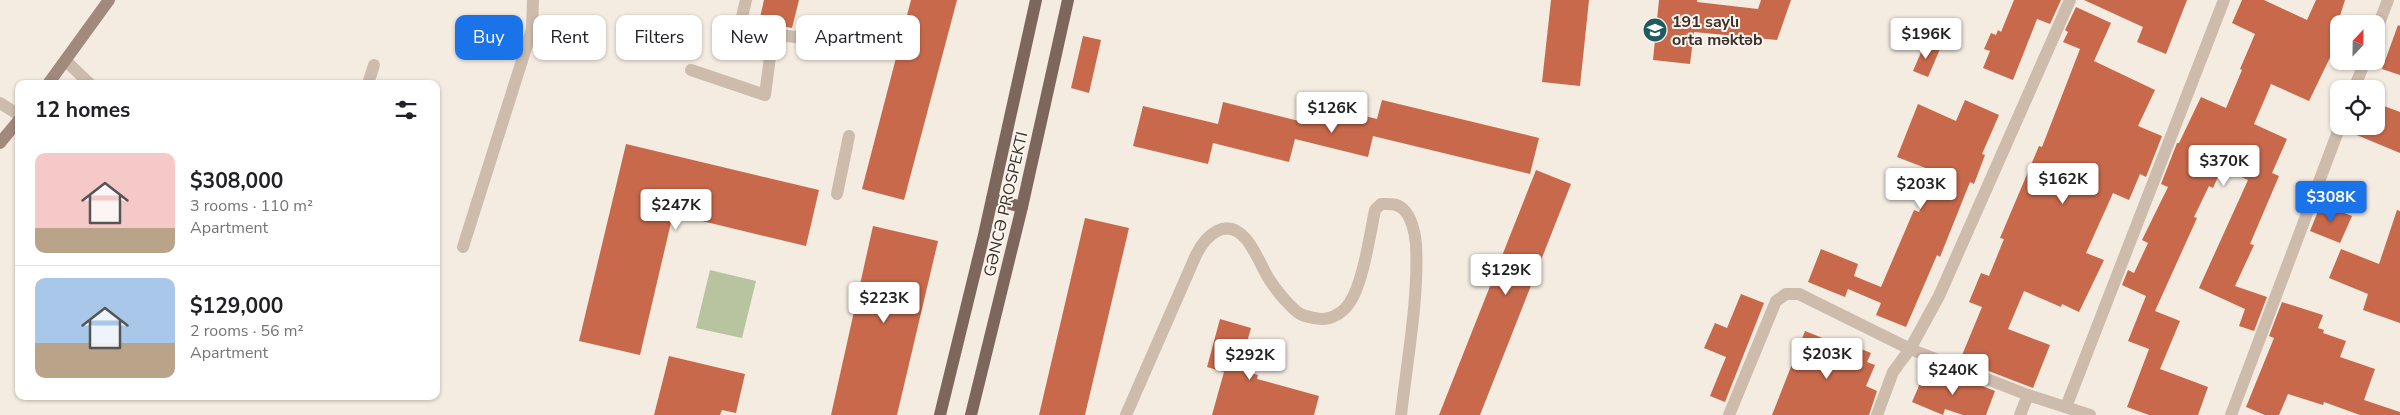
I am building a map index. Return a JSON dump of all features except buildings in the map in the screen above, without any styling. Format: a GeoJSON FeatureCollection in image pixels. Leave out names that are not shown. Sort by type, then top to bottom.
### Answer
{"type":"FeatureCollection","features":[{"type":"Feature","properties":{"kind":"main road"},"geometry":{"type":"LineString","coordinates":[[51,80],[109,0]]}},
{"type":"Feature","properties":{"kind":"main road","name":"GƏNCƏ PROSPEKTI"},"geometry":{"type":"LineString","coordinates":[[940,415],[992,199],[1036,0]]}},
{"type":"Feature","properties":{"kind":"main road","name":"GƏNCƏ PROSPEKTI"},"geometry":{"type":"LineString","coordinates":[[971,415],[1022,207],[1068,0]]}},
{"type":"Feature","properties":{"kind":"main road"},"geometry":{"type":"LineString","coordinates":[[0,143],[15,125]]}},
{"type":"Feature","properties":{"kind":"main road"},"geometry":{"type":"LineString","coordinates":[[992,199],[1022,207]]}},
{"type":"Feature","properties":{"kind":"street"},"geometry":{"type":"LineString","coordinates":[[463,247],[532,29],[533,0]]}},
{"type":"Feature","properties":{"kind":"street"},"geometry":{"type":"LineString","coordinates":[[742,15],[746,0]]}},
{"type":"Feature","properties":{"kind":"street"},"geometry":{"type":"LineString","coordinates":[[1877,415],[1894,372],[1910,349],[1939,296],[2070,0]]}},
{"type":"Feature","properties":{"kind":"street"},"geometry":{"type":"LineString","coordinates":[[2066,407],[2224,0]]}},
{"type":"Feature","properties":{"kind":"street"},"geometry":{"type":"LineString","coordinates":[[2382,15],[2388,0]]}},
{"type":"Feature","properties":{"kind":"street"},"geometry":{"type":"LineString","coordinates":[[691,70],[765,95],[770,60]]}},
{"type":"Feature","properties":{"kind":"street"},"geometry":{"type":"LineString","coordinates":[[66,61],[86,80]]}},
{"type":"Feature","properties":{"kind":"street"},"geometry":{"type":"LineString","coordinates":[[369,80],[374,65]]}},
{"type":"Feature","properties":{"kind":"street"},"geometry":{"type":"LineString","coordinates":[[0,103],[15,112]]}},
{"type":"Feature","properties":{"kind":"street"},"geometry":{"type":"LineString","coordinates":[[2231,415],[2337,135]]}},
{"type":"Feature","properties":{"kind":"street"},"geometry":{"type":"LineString","coordinates":[[837,194],[849,136]]}},
{"type":"Feature","properties":{"kind":"street"},"geometry":{"type":"LineString","coordinates":[[1126,415],[1196,254],[1204,240],[1214,232],[1225,229],[1234,230],[1244,237],[1270,280],[1297,313],[1311,318],[1328,319],[1338,314],[1350,303],[1357,287],[1375,210],[1381,204],[1394,204],[1403,209],[1412,222],[1416,243],[1414,294],[1401,415]]}},
{"type":"Feature","properties":{"kind":"street"},"geometry":{"type":"LineString","coordinates":[[1728,415],[1776,301],[1786,294],[1799,294],[1910,349],[2028,395],[2090,415]]}},
{"type":"Feature","properties":{"kind":"street"},"geometry":{"type":"LineString","coordinates":[[2020,415],[2028,395]]}},
{"type":"Feature","properties":{"kind":"green space"},"geometry":{"type":"Polygon","coordinates":[[[710,270],[756,281],[742,338],[696,328],[710,270]]]}},
{"type":"Feature","properties":{"kind":"place","name":"191 saylı orta məktəb"},"geometry":{"type":"Point","coordinates":[1655,30]}}]}
